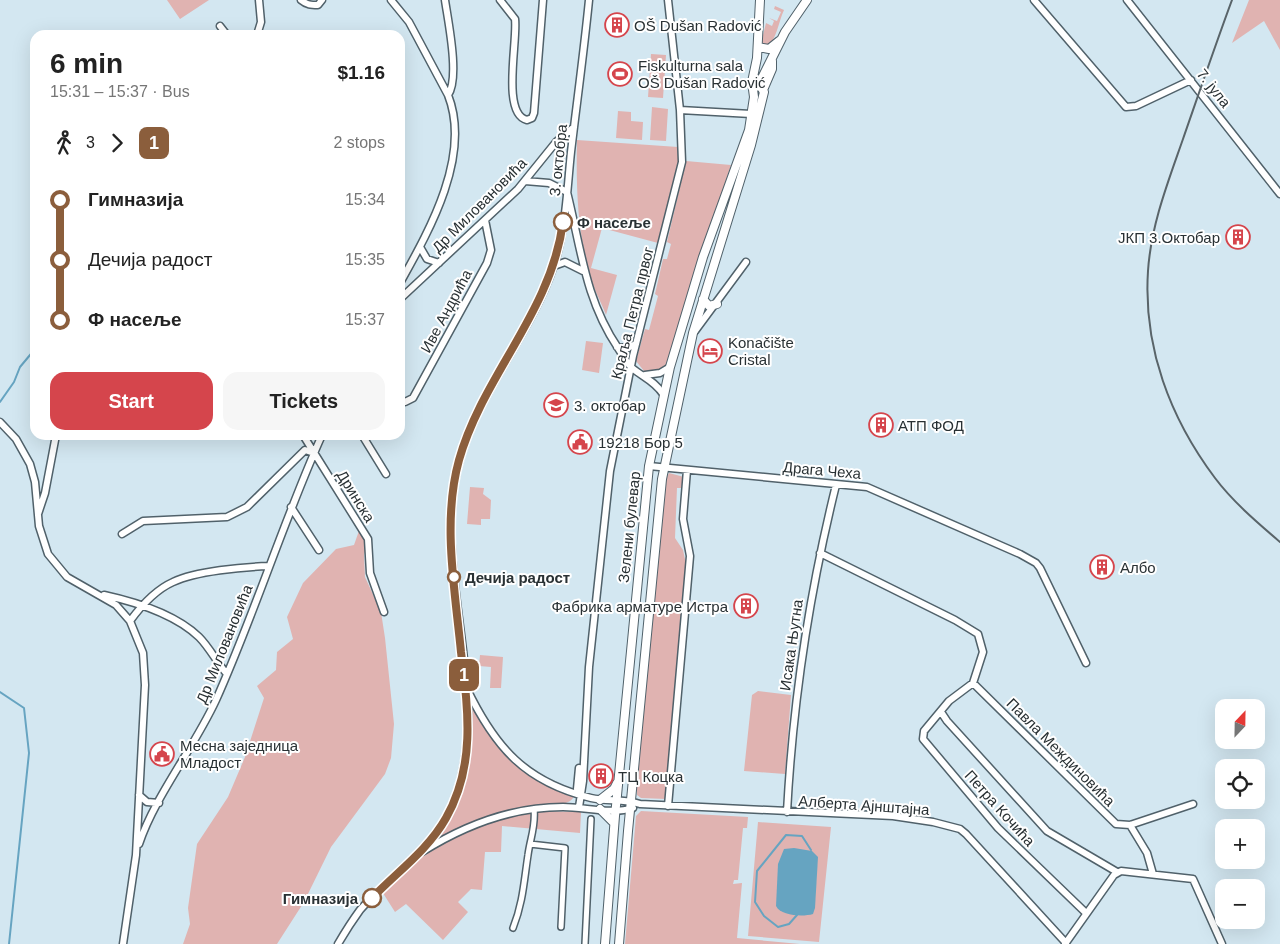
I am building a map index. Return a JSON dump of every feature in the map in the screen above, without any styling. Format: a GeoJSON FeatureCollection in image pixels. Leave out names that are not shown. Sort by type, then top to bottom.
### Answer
{"type":"FeatureCollection","features":[{"type":"Feature","properties":{"kind":"street"},"geometry":{"type":"LineString","coordinates":[[259,0],[261,22],[259,30]]}},
{"type":"Feature","properties":{"kind":"street"},"geometry":{"type":"LineString","coordinates":[[301,0],[306,4],[313,5],[318,5],[322,0]]}},
{"type":"Feature","properties":{"kind":"street"},"geometry":{"type":"LineString","coordinates":[[391,0],[404,14],[448,95],[454,115],[449,176],[437,213],[405,274]]}},
{"type":"Feature","properties":{"kind":"street"},"geometry":{"type":"LineString","coordinates":[[445,0],[454,65],[453,85],[448,95]]}},
{"type":"Feature","properties":{"kind":"street"},"geometry":{"type":"LineString","coordinates":[[500,0],[510,12],[515,23],[512,95],[514,103],[524,120],[532,118],[534,113],[539,78],[543,0]]}},
{"type":"Feature","properties":{"kind":"street","name":"3. октобра"},"geometry":{"type":"LineString","coordinates":[[417,855],[446,818],[456,796],[468,740],[466,685],[451,549],[452,503],[456,473],[465,440],[478,412],[542,297],[554,266],[562,233],[589,0]]}},
{"type":"Feature","properties":{"kind":"street","name":"Краља Петра првог"},"geometry":{"type":"LineString","coordinates":[[578,807],[582,785],[583,752],[609,478],[636,344],[681,170],[683,153],[668,0]]}},
{"type":"Feature","properties":{"kind":"street","name":"Зелени булевар"},"geometry":{"type":"LineString","coordinates":[[619,944],[630,805],[664,469],[693,333],[751,145],[758,91],[756,68],[760,0]]}},
{"type":"Feature","properties":{"kind":"street"},"geometry":{"type":"LineString","coordinates":[[758,91],[772,69],[772,61],[780,40],[807,0]]}},
{"type":"Feature","properties":{"kind":"street"},"geometry":{"type":"LineString","coordinates":[[1034,0],[1126,107],[1136,106],[1191,80]]}},
{"type":"Feature","properties":{"kind":"street","name":"7. јула"},"geometry":{"type":"LineString","coordinates":[[1127,0],[1280,194]]}},
{"type":"Feature","properties":{"kind":"street"},"geometry":{"type":"LineString","coordinates":[[220,26],[223,30]]}},
{"type":"Feature","properties":{"kind":"street"},"geometry":{"type":"LineString","coordinates":[[758,47],[769,49],[780,40]]}},
{"type":"Feature","properties":{"kind":"street","name":"Зелени булевар"},"geometry":{"type":"LineString","coordinates":[[605,944],[615,810],[649,466],[670,367],[703,257],[744,147],[758,91]]}},
{"type":"Feature","properties":{"kind":"street"},"geometry":{"type":"LineString","coordinates":[[680,110],[751,114]]}},
{"type":"Feature","properties":{"kind":"street","name":"Др Миловановића"},"geometry":{"type":"LineString","coordinates":[[405,294],[525,182],[553,146],[574,127]]}},
{"type":"Feature","properties":{"kind":"street"},"geometry":{"type":"LineString","coordinates":[[525,182],[549,183],[567,192],[583,270],[595,306],[617,347],[631,367],[645,375],[663,394]]}},
{"type":"Feature","properties":{"kind":"street","name":"Иве Андрића"},"geometry":{"type":"LineString","coordinates":[[405,402],[413,398],[487,263],[491,250],[485,220]]}},
{"type":"Feature","properties":{"kind":"street"},"geometry":{"type":"LineString","coordinates":[[420,247],[427,259],[439,263]]}},
{"type":"Feature","properties":{"kind":"street"},"geometry":{"type":"LineString","coordinates":[[554,266],[566,262],[583,270]]}},
{"type":"Feature","properties":{"kind":"street"},"geometry":{"type":"LineString","coordinates":[[693,333],[717,304],[728,284],[746,262]]}},
{"type":"Feature","properties":{"kind":"street"},"geometry":{"type":"LineString","coordinates":[[703,299],[709,306],[717,304]]}},
{"type":"Feature","properties":{"kind":"street"},"geometry":{"type":"LineString","coordinates":[[617,347],[627,348],[636,344]]}},
{"type":"Feature","properties":{"kind":"street"},"geometry":{"type":"LineString","coordinates":[[645,375],[660,373],[670,367]]}},
{"type":"Feature","properties":{"kind":"street"},"geometry":{"type":"LineString","coordinates":[[0,422],[16,439],[30,464],[35,482],[42,541],[56,566],[76,583],[142,607],[190,629],[227,674]]}},
{"type":"Feature","properties":{"kind":"street"},"geometry":{"type":"LineString","coordinates":[[38,515],[42,505],[55,440]]}},
{"type":"Feature","properties":{"kind":"street","name":"Дринска"},"geometry":{"type":"LineString","coordinates":[[306,440],[368,538],[370,573],[384,612]]}},
{"type":"Feature","properties":{"kind":"street","name":"Др Миловановића"},"geometry":{"type":"LineString","coordinates":[[136,855],[143,832],[202,728],[227,674],[291,508],[320,440]]}},
{"type":"Feature","properties":{"kind":"street"},"geometry":{"type":"LineString","coordinates":[[365,440],[386,474]]}},
{"type":"Feature","properties":{"kind":"street"},"geometry":{"type":"LineString","coordinates":[[122,534],[143,521],[199,520],[236,514],[247,507],[304,450],[314,453]]}},
{"type":"Feature","properties":{"kind":"street","name":"Драга Чеха"},"geometry":{"type":"LineString","coordinates":[[649,466],[664,469],[866,487],[1020,554],[1036,563],[1086,663]]}},
{"type":"Feature","properties":{"kind":"street"},"geometry":{"type":"LineString","coordinates":[[668,806],[690,556],[683,518],[687,470]]}},
{"type":"Feature","properties":{"kind":"street","name":"Исака Њутна"},"geometry":{"type":"LineString","coordinates":[[787,812],[797,692],[808,612],[836,485]]}},
{"type":"Feature","properties":{"kind":"street"},"geometry":{"type":"LineString","coordinates":[[291,508],[319,550]]}},
{"type":"Feature","properties":{"kind":"street"},"geometry":{"type":"LineString","coordinates":[[820,552],[975,632],[981,640],[983,652],[973,683]]}},
{"type":"Feature","properties":{"kind":"street"},"geometry":{"type":"LineString","coordinates":[[130,621],[142,607],[166,586],[182,578],[269,566]]}},
{"type":"Feature","properties":{"kind":"street"},"geometry":{"type":"LineString","coordinates":[[100,593],[116,605],[130,621],[142,647],[145,667],[136,855],[122,944]]}},
{"type":"Feature","properties":{"kind":"street","name":"Петра Кочића"},"geometry":{"type":"LineString","coordinates":[[973,683],[954,696],[924,731],[924,739],[998,828],[1086,913]]}},
{"type":"Feature","properties":{"kind":"street","name":"Павла Междиновића"},"geometry":{"type":"LineString","coordinates":[[973,683],[1113,822],[1121,825],[1130,825]]}},
{"type":"Feature","properties":{"kind":"street"},"geometry":{"type":"LineString","coordinates":[[466,685],[488,729],[501,746],[528,771],[566,791],[600,800],[616,800],[630,805]]}},
{"type":"Feature","properties":{"kind":"street"},"geometry":{"type":"LineString","coordinates":[[941,712],[947,721],[1047,831],[1117,872],[1188,878],[1196,882],[1200,897],[1222,944]]}},
{"type":"Feature","properties":{"kind":"street","name":"Краља Петра првог"},"geometry":{"type":"LineString","coordinates":[[580,794],[577,789],[580,757],[583,752]]}},
{"type":"Feature","properties":{"kind":"street"},"geometry":{"type":"LineString","coordinates":[[566,791],[578,777]]}},
{"type":"Feature","properties":{"kind":"street"},"geometry":{"type":"LineString","coordinates":[[600,800],[614,789],[618,781]]}},
{"type":"Feature","properties":{"kind":"street"},"geometry":{"type":"LineString","coordinates":[[139,795],[147,802],[159,804]]}},
{"type":"Feature","properties":{"kind":"street"},"geometry":{"type":"LineString","coordinates":[[1153,874],[1147,853],[1130,825],[1193,804]]}},
{"type":"Feature","properties":{"kind":"street"},"geometry":{"type":"LineString","coordinates":[[338,944],[360,910],[417,855],[476,824],[513,812],[534,809],[578,807],[615,810],[630,805]]}},
{"type":"Feature","properties":{"kind":"street","name":"Алберта Ајнштајна"},"geometry":{"type":"LineString","coordinates":[[630,805],[893,816],[933,822],[960,830],[990,859],[1065,944]]}},
{"type":"Feature","properties":{"kind":"street"},"geometry":{"type":"LineString","coordinates":[[514,928],[522,905],[530,844],[535,828],[534,809]]}},
{"type":"Feature","properties":{"kind":"street"},"geometry":{"type":"LineString","coordinates":[[600,809],[614,823]]}},
{"type":"Feature","properties":{"kind":"street"},"geometry":{"type":"LineString","coordinates":[[585,944],[591,818]]}},
{"type":"Feature","properties":{"kind":"street"},"geometry":{"type":"LineString","coordinates":[[530,844],[565,848],[561,927]]}},
{"type":"Feature","properties":{"kind":"street"},"geometry":{"type":"LineString","coordinates":[[1065,944],[1117,872]]}},
{"type":"Feature","properties":{"kind":"shaded area"},"geometry":{"type":"Polygon","coordinates":[[[167,0],[209,0],[180,19],[167,0]]]}},
{"type":"Feature","properties":{"kind":"shaded area"},"geometry":{"type":"Polygon","coordinates":[[[1249,0],[1280,0],[1280,50],[1264,21],[1232,43],[1249,0]]]}},
{"type":"Feature","properties":{"kind":"shaded area"},"geometry":{"type":"Polygon","coordinates":[[[775,6],[784,10],[775,36],[766,49],[761,43],[766,23],[772,26],[774,21],[769,18],[777,21],[781,12],[774,9],[775,6]]]}},
{"type":"Feature","properties":{"kind":"shaded area"},"geometry":{"type":"Polygon","coordinates":[[[651,54],[666,55],[663,98],[648,97],[651,54]]]}},
{"type":"Feature","properties":{"kind":"shaded area"},"geometry":{"type":"Polygon","coordinates":[[[652,107],[668,109],[666,141],[650,140],[652,107]]]}},
{"type":"Feature","properties":{"kind":"shaded area"},"geometry":{"type":"Polygon","coordinates":[[[618,111],[631,112],[631,121],[643,122],[642,140],[616,138],[618,111]]]}},
{"type":"Feature","properties":{"kind":"shaded area"},"geometry":{"type":"Polygon","coordinates":[[[577,140],[678,147],[679,159],[658,243],[602,228],[591,268],[617,275],[606,315],[591,280],[582,242],[577,191],[577,140]]]}},
{"type":"Feature","properties":{"kind":"shaded area"},"geometry":{"type":"Polygon","coordinates":[[[686,161],[731,165],[665,367],[654,372],[644,371],[636,361],[645,329],[649,330],[658,296],[655,294],[663,259],[667,259],[671,244],[667,242],[686,161]]]}},
{"type":"Feature","properties":{"kind":"shaded area"},"geometry":{"type":"Polygon","coordinates":[[[586,341],[603,343],[599,373],[582,370],[586,341]]]}},
{"type":"Feature","properties":{"kind":"shaded area"},"geometry":{"type":"Polygon","coordinates":[[[669,473],[684,477],[681,488],[677,488],[675,538],[683,550],[686,564],[666,799],[641,798],[637,795],[637,789],[663,485],[669,473]]]}},
{"type":"Feature","properties":{"kind":"shaded area"},"geometry":{"type":"Polygon","coordinates":[[[470,487],[484,488],[483,494],[491,500],[490,519],[481,519],[481,525],[467,524],[470,487]]]}},
{"type":"Feature","properties":{"kind":"shaded area"},"geometry":{"type":"Polygon","coordinates":[[[360,528],[367,544],[364,555],[365,577],[381,612],[394,724],[391,758],[385,774],[331,847],[304,902],[277,944],[183,944],[190,924],[188,908],[197,844],[228,797],[245,757],[264,698],[257,686],[276,670],[277,652],[293,639],[287,617],[303,583],[336,549],[354,545],[360,528]]]}},
{"type":"Feature","properties":{"kind":"shaded area"},"geometry":{"type":"Polygon","coordinates":[[[480,655],[503,657],[501,688],[490,688],[491,667],[479,666],[480,655]]]}},
{"type":"Feature","properties":{"kind":"shaded area"},"geometry":{"type":"Polygon","coordinates":[[[758,691],[791,695],[785,774],[744,771],[752,695],[758,691]]]}},
{"type":"Feature","properties":{"kind":"shaded area"},"geometry":{"type":"Polygon","coordinates":[[[470,702],[489,734],[500,748],[524,771],[555,789],[574,796],[570,801],[560,805],[532,806],[493,815],[456,829],[433,842],[453,810],[466,776],[471,739],[470,702]]]}},
{"type":"Feature","properties":{"kind":"shaded area"},"geometry":{"type":"Polygon","coordinates":[[[540,811],[581,812],[580,833],[502,826],[501,852],[485,852],[482,890],[471,889],[458,902],[468,912],[443,940],[406,904],[395,912],[381,890],[418,860],[454,837],[493,821],[540,811]]]}},
{"type":"Feature","properties":{"kind":"shaded area"},"geometry":{"type":"Polygon","coordinates":[[[641,811],[748,817],[747,828],[743,828],[738,880],[734,880],[733,884],[742,883],[737,938],[800,944],[625,944],[636,816],[641,811]]]}},
{"type":"Feature","properties":{"kind":"shaded area"},"geometry":{"type":"Polygon","coordinates":[[[758,822],[831,827],[819,942],[748,936],[758,822]]]}},
{"type":"Feature","properties":{"kind":"water"},"geometry":{"type":"Polygon","coordinates":[[[794,848],[812,851],[818,857],[813,914],[787,914],[776,906],[778,864],[784,849],[794,848]]]}},
{"type":"Feature","properties":{"kind":"waterway"},"geometry":{"type":"LineString","coordinates":[[0,402],[14,382],[20,367],[30,355]]}},
{"type":"Feature","properties":{"kind":"waterway"},"geometry":{"type":"LineString","coordinates":[[0,692],[24,708],[29,753],[9,944]]}},
{"type":"Feature","properties":{"kind":"waterway"},"geometry":{"type":"LineString","coordinates":[[797,915],[789,924],[778,927],[764,916],[755,902],[757,871],[786,835],[802,836],[811,850]]}},
{"type":"Feature","properties":{"kind":"railway"},"geometry":{"type":"LineString","coordinates":[[1232,0],[1156,220],[1148,271],[1150,327],[1163,381],[1185,431],[1199,455],[1230,495],[1280,542]]}},
{"type":"Feature","properties":{"kind":"bus line","name":"1"},"geometry":{"type":"LineString","coordinates":[[372,898],[417,855],[434,835],[446,818],[456,796],[467,756],[469,721],[451,549],[452,503],[458,462],[465,440],[478,412],[542,297],[554,266],[563,222]]}},
{"type":"Feature","properties":{"kind":"place","name":"OŠ Dušan Radović"},"geometry":{"type":"Point","coordinates":[617,25]}},
{"type":"Feature","properties":{"kind":"place","name":"Fiskulturna sala OŠ Dušan Radović"},"geometry":{"type":"Point","coordinates":[620,74]}},
{"type":"Feature","properties":{"kind":"place","name":"Ф насеље"},"geometry":{"type":"Point","coordinates":[563,222]}},
{"type":"Feature","properties":{"kind":"place","name":"ЈКП 3.Октобар"},"geometry":{"type":"Point","coordinates":[1238,237]}},
{"type":"Feature","properties":{"kind":"place","name":"Konačište Cristal"},"geometry":{"type":"Point","coordinates":[710,351]}},
{"type":"Feature","properties":{"kind":"place","name":"3. октобар"},"geometry":{"type":"Point","coordinates":[556,405]}},
{"type":"Feature","properties":{"kind":"place","name":"АТП ФОД"},"geometry":{"type":"Point","coordinates":[881,425]}},
{"type":"Feature","properties":{"kind":"place","name":"19218 Бор 5"},"geometry":{"type":"Point","coordinates":[580,442]}},
{"type":"Feature","properties":{"kind":"place","name":"Албо"},"geometry":{"type":"Point","coordinates":[1102,567]}},
{"type":"Feature","properties":{"kind":"place","name":"Дечија радост"},"geometry":{"type":"Point","coordinates":[454,577]}},
{"type":"Feature","properties":{"kind":"place","name":"Фабрика арматуре Истра"},"geometry":{"type":"Point","coordinates":[746,606]}},
{"type":"Feature","properties":{"kind":"place","name":"Месна заједница Младост"},"geometry":{"type":"Point","coordinates":[162,754]}},
{"type":"Feature","properties":{"kind":"place","name":"ТЦ Коцка"},"geometry":{"type":"Point","coordinates":[601,776]}},
{"type":"Feature","properties":{"kind":"place","name":"Гимназија"},"geometry":{"type":"Point","coordinates":[372,898]}}]}
